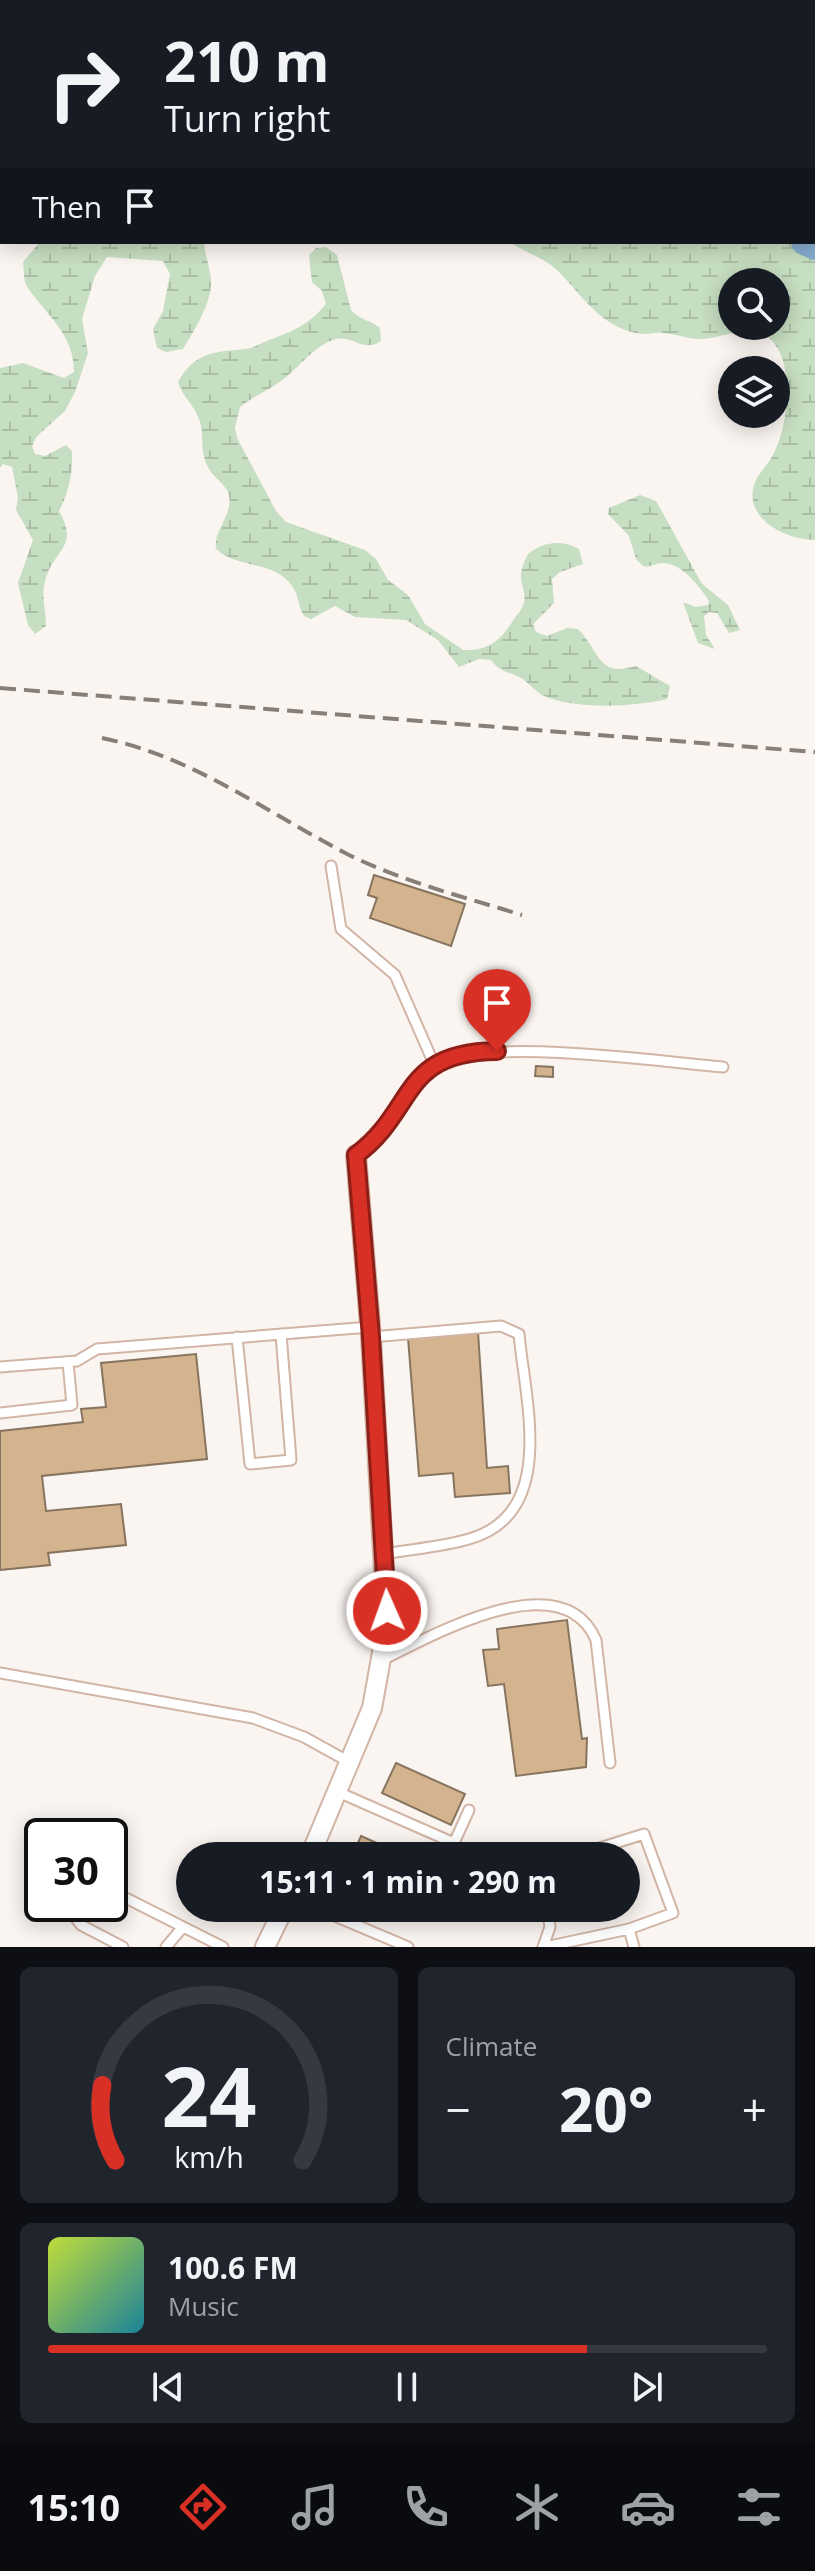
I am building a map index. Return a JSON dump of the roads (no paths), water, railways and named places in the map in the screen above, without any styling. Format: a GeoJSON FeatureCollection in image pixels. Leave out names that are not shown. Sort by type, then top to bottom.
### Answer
{"type":"FeatureCollection","features":[{"type":"Feature","properties":{"kind":"street"},"geometry":{"type":"LineString","coordinates":[[316,1842],[372,1708],[387,1625],[356,1155]]}},
{"type":"Feature","properties":{"kind":"street"},"geometry":{"type":"LineString","coordinates":[[265,1947],[277,1922]]}},
{"type":"Feature","properties":{"kind":"lane"},"geometry":{"type":"LineString","coordinates":[[331,866],[341,929],[395,975],[434,1064]]}},
{"type":"Feature","properties":{"kind":"lane"},"geometry":{"type":"LineString","coordinates":[[356,1155],[376,1138],[405,1092],[434,1064],[471,1052],[497,1051],[723,1067]]}},
{"type":"Feature","properties":{"kind":"lane"},"geometry":{"type":"LineString","coordinates":[[0,1367],[77,1361],[97,1349],[237,1337],[501,1326],[516,1330],[519,1334],[531,1465],[523,1495],[504,1519],[471,1539],[384,1554]]}},
{"type":"Feature","properties":{"kind":"lane"},"geometry":{"type":"LineString","coordinates":[[237,1337],[250,1464],[291,1460],[281,1334]]}},
{"type":"Feature","properties":{"kind":"lane"},"geometry":{"type":"LineString","coordinates":[[0,1413],[72,1405],[68,1362]]}},
{"type":"Feature","properties":{"kind":"lane"},"geometry":{"type":"LineString","coordinates":[[382,1660],[503,1609],[547,1605],[566,1610],[590,1628],[596,1640],[610,1763]]}},
{"type":"Feature","properties":{"kind":"lane"},"geometry":{"type":"LineString","coordinates":[[0,1673],[253,1718],[304,1737],[351,1763]]}},
{"type":"Feature","properties":{"kind":"lane"},"geometry":{"type":"LineString","coordinates":[[338,1792],[454,1843],[469,1810]]}},
{"type":"Feature","properties":{"kind":"lane"},"geometry":{"type":"LineString","coordinates":[[549,1922],[544,1947],[629,1929],[673,1913],[644,1834],[619,1842]]}},
{"type":"Feature","properties":{"kind":"lane"},"geometry":{"type":"LineString","coordinates":[[128,1899],[223,1947]]}},
{"type":"Feature","properties":{"kind":"lane"},"geometry":{"type":"LineString","coordinates":[[79,1922],[123,1947]]}},
{"type":"Feature","properties":{"kind":"lane"},"geometry":{"type":"LineString","coordinates":[[349,1922],[408,1947]]}},
{"type":"Feature","properties":{"kind":"lane"},"geometry":{"type":"LineString","coordinates":[[166,1947],[183,1927]]}},
{"type":"Feature","properties":{"kind":"lane"},"geometry":{"type":"LineString","coordinates":[[629,1929],[634,1947]]}},
{"type":"Feature","properties":{"kind":"waterway"},"geometry":{"type":"LineString","coordinates":[[808,244],[815,247]]}},
{"type":"Feature","properties":{"kind":"railway"},"geometry":{"type":"LineString","coordinates":[[0,688],[815,752]]}},
{"type":"Feature","properties":{"kind":"railway"},"geometry":{"type":"LineString","coordinates":[[102,738],[168,758],[199,772],[370,865],[522,915]]}}]}
